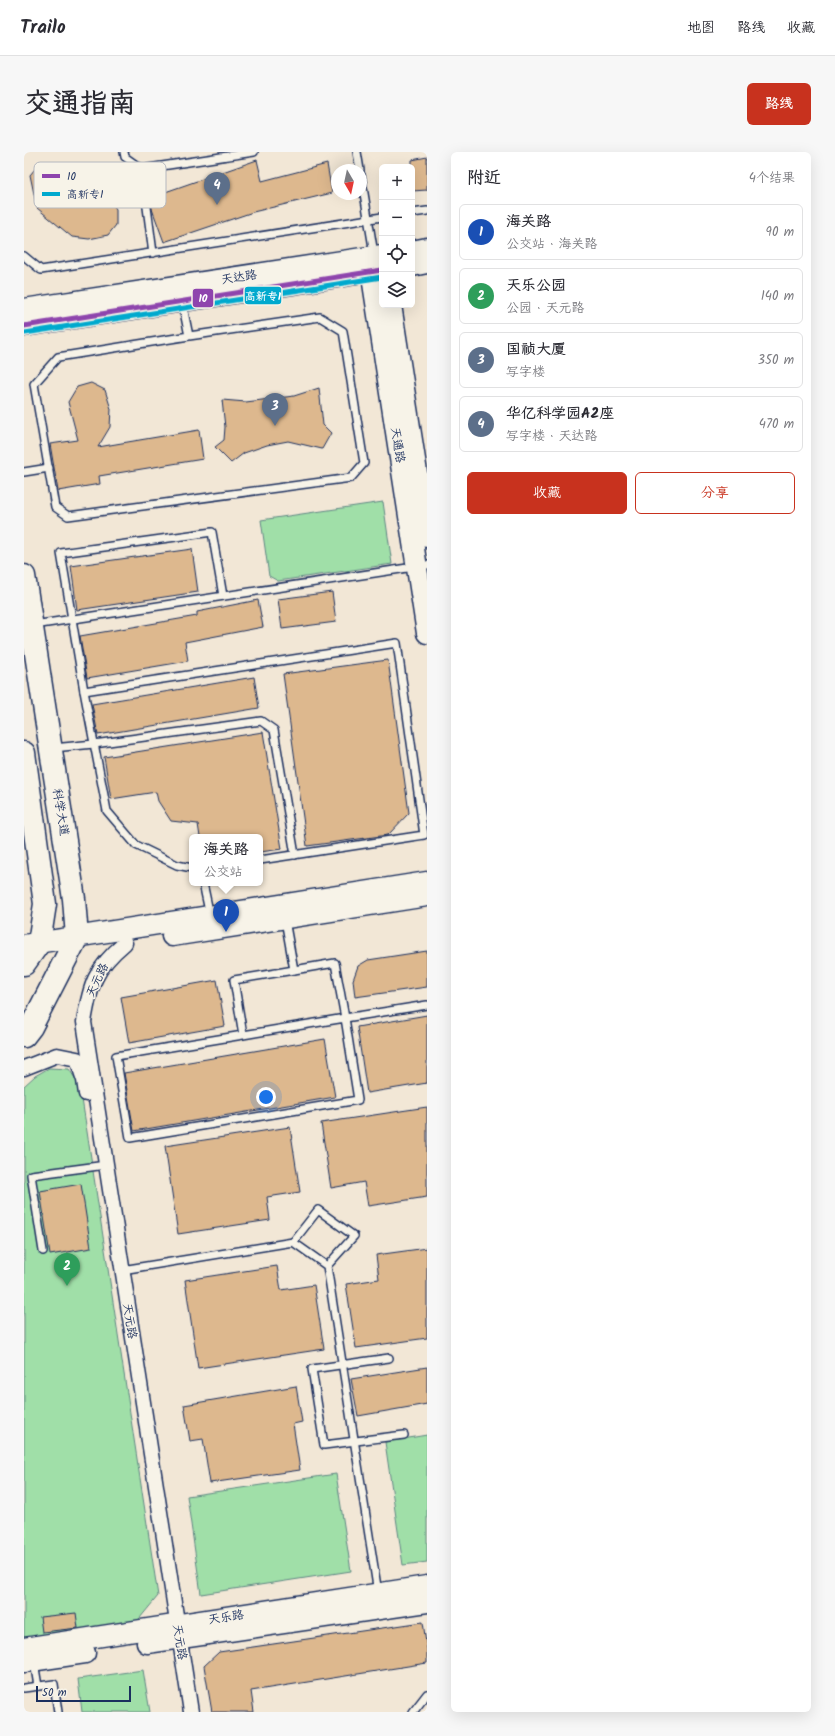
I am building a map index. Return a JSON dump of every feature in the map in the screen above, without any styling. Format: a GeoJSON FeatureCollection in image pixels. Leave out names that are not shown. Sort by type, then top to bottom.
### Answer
{"type":"FeatureCollection","features":[{"type":"Feature","properties":{"kind":"main road","name":"科学大道"},"geometry":{"type":"LineString","coordinates":[[24,576],[74,898],[73,944]]}},
{"type":"Feature","properties":{"kind":"main road"},"geometry":{"type":"LineString","coordinates":[[24,754],[45,904],[28,954]]}},
{"type":"Feature","properties":{"kind":"main road"},"geometry":{"type":"LineString","coordinates":[[24,1036],[31,1027],[73,944]]}},
{"type":"Feature","properties":{"kind":"street"},"geometry":{"type":"LineString","coordinates":[[415,250],[427,248]]}},
{"type":"Feature","properties":{"kind":"street","name":"天达路"},"geometry":{"type":"LineString","coordinates":[[24,326],[181,293],[376,262]]}},
{"type":"Feature","properties":{"kind":"street","name":"天通路"},"geometry":{"type":"LineString","coordinates":[[376,262],[422,566],[427,633]]}},
{"type":"Feature","properties":{"kind":"street"},"geometry":{"type":"LineString","coordinates":[[415,265],[427,263]]}},
{"type":"Feature","properties":{"kind":"street","name":"天达路"},"geometry":{"type":"LineString","coordinates":[[24,309],[181,293]]}},
{"type":"Feature","properties":{"kind":"street","name":"天通路"},"geometry":{"type":"LineString","coordinates":[[391,308],[427,537]]}},
{"type":"Feature","properties":{"kind":"street"},"geometry":{"type":"LineString","coordinates":[[28,954],[210,916],[427,882]]}},
{"type":"Feature","properties":{"kind":"street"},"geometry":{"type":"LineString","coordinates":[[73,944],[125,943],[427,896]]}},
{"type":"Feature","properties":{"kind":"street","name":"天元路"},"geometry":{"type":"LineString","coordinates":[[125,943],[109,956],[100,968],[89,993],[84,1022],[102,1166],[173,1632],[191,1712]]}},
{"type":"Feature","properties":{"kind":"street","name":"天元路"},"geometry":{"type":"LineString","coordinates":[[24,1068],[57,1055],[77,1060],[84,1080],[122,1270],[173,1632],[182,1712]]}},
{"type":"Feature","properties":{"kind":"street","name":"天乐路"},"geometry":{"type":"LineString","coordinates":[[173,1632],[378,1593],[427,1586]]}},
{"type":"Feature","properties":{"kind":"street","name":"天乐路"},"geometry":{"type":"LineString","coordinates":[[29,1654],[173,1632],[427,1602]]}},
{"type":"Feature","properties":{"kind":"lane"},"geometry":{"type":"LineString","coordinates":[[124,152],[125,157],[132,162]]}},
{"type":"Feature","properties":{"kind":"lane"},"geometry":{"type":"LineString","coordinates":[[166,165],[254,152]]}},
{"type":"Feature","properties":{"kind":"lane"},"geometry":{"type":"LineString","coordinates":[[357,152],[359,164]]}},
{"type":"Feature","properties":{"kind":"lane"},"geometry":{"type":"LineString","coordinates":[[365,200],[376,262]]}},
{"type":"Feature","properties":{"kind":"lane"},"geometry":{"type":"LineString","coordinates":[[147,208],[153,253]]}},
{"type":"Feature","properties":{"kind":"lane"},"geometry":{"type":"LineString","coordinates":[[415,213],[427,211]]}},
{"type":"Feature","properties":{"kind":"lane"},"geometry":{"type":"LineString","coordinates":[[24,256],[41,270],[379,217]]}},
{"type":"Feature","properties":{"kind":"lane"},"geometry":{"type":"LineString","coordinates":[[181,293],[189,336]]}},
{"type":"Feature","properties":{"kind":"lane"},"geometry":{"type":"LineString","coordinates":[[320,317],[343,331],[364,463],[351,478],[68,516],[55,507],[34,384],[58,357],[189,336],[320,317]]}},
{"type":"Feature","properties":{"kind":"lane"},"geometry":{"type":"LineString","coordinates":[[24,472],[49,468]]}},
{"type":"Feature","properties":{"kind":"lane"},"geometry":{"type":"LineString","coordinates":[[189,867],[177,865],[136,846],[107,812],[84,690],[61,553],[212,532],[223,596]]}},
{"type":"Feature","properties":{"kind":"lane"},"geometry":{"type":"LineString","coordinates":[[32,625],[422,566]]}},
{"type":"Feature","properties":{"kind":"lane"},"geometry":{"type":"LineString","coordinates":[[84,690],[397,643],[424,835],[263,860]]}},
{"type":"Feature","properties":{"kind":"lane"},"geometry":{"type":"LineString","coordinates":[[51,748],[94,744],[261,721],[274,730],[295,855]]}},
{"type":"Feature","properties":{"kind":"lane"},"geometry":{"type":"LineString","coordinates":[[203,886],[210,916]]}},
{"type":"Feature","properties":{"kind":"lane"},"geometry":{"type":"LineString","coordinates":[[285,918],[294,970]]}},
{"type":"Feature","properties":{"kind":"lane"},"geometry":{"type":"LineString","coordinates":[[243,1035],[234,980],[335,963],[345,1018],[358,1100],[130,1138],[116,1056],[243,1035],[345,1018],[427,1005]]}},
{"type":"Feature","properties":{"kind":"lane"},"geometry":{"type":"LineString","coordinates":[[43,1251],[31,1176],[102,1166]]}},
{"type":"Feature","properties":{"kind":"lane"},"geometry":{"type":"LineString","coordinates":[[122,1270],[293,1242],[318,1210],[354,1236],[327,1266]]}},
{"type":"Feature","properties":{"kind":"lane"},"geometry":{"type":"LineString","coordinates":[[293,1242],[327,1266],[378,1593]]}},
{"type":"Feature","properties":{"kind":"lane"},"geometry":{"type":"LineString","coordinates":[[389,1358],[312,1369],[324,1445],[404,1435]]}},
{"type":"Feature","properties":{"kind":"lane"},"geometry":{"type":"LineString","coordinates":[[29,1654],[38,1686]]}},
{"type":"Feature","properties":{"kind":"lane"},"geometry":{"type":"LineString","coordinates":[[24,1688],[54,1684],[58,1712]]}},
{"type":"Feature","properties":{"kind":"lane"},"geometry":{"type":"LineString","coordinates":[[413,1712],[427,1694]]}},
{"type":"Feature","properties":{"kind":"green space"},"geometry":{"type":"Polygon","coordinates":[[[383,502],[392,564],[278,581],[269,576],[261,520],[383,502]]]}},
{"type":"Feature","properties":{"kind":"green space"},"geometry":{"type":"Polygon","coordinates":[[[49,1068],[69,1069],[80,1086],[158,1596],[135,1624],[24,1641],[24,1086],[35,1076],[49,1068]]]}},
{"type":"Feature","properties":{"kind":"green space"},"geometry":{"type":"Polygon","coordinates":[[[427,1435],[427,1562],[403,1565],[385,1442],[427,1435]]]}},
{"type":"Feature","properties":{"kind":"green space"},"geometry":{"type":"Polygon","coordinates":[[[336,1474],[351,1571],[201,1594],[187,1496],[336,1474]]]}},
{"type":"Feature","properties":{"kind":"green space"},"geometry":{"type":"Polygon","coordinates":[[[143,1670],[150,1712],[82,1712],[78,1679],[143,1670]]]}},
{"type":"Feature","properties":{"kind":"building"},"geometry":{"type":"Polygon","coordinates":[[[427,157],[427,190],[415,191],[415,164],[412,164],[412,160],[427,157]]]}},
{"type":"Feature","properties":{"kind":"building"},"geometry":{"type":"Polygon","coordinates":[[[257,160],[262,181],[327,164],[331,193],[253,212],[164,242],[152,208],[166,208],[166,192],[257,160]]]}},
{"type":"Feature","properties":{"kind":"building"},"geometry":{"type":"Polygon","coordinates":[[[34,170],[34,194],[30,175],[34,170]]]}},
{"type":"Feature","properties":{"kind":"building"},"geometry":{"type":"Polygon","coordinates":[[[37,208],[116,209],[116,225],[108,235],[89,239],[72,237],[37,208]]]}},
{"type":"Feature","properties":{"kind":"building"},"geometry":{"type":"Polygon","coordinates":[[[91,383],[105,390],[111,409],[110,427],[98,447],[199,430],[203,459],[99,476],[100,484],[58,491],[50,444],[78,440],[68,402],[77,387],[91,383]]]}},
{"type":"Feature","properties":{"kind":"building"},"geometry":{"type":"Polygon","coordinates":[[[319,388],[323,425],[331,433],[322,449],[288,441],[267,445],[244,453],[231,463],[215,447],[224,440],[225,427],[222,400],[246,402],[294,396],[319,388]]]}},
{"type":"Feature","properties":{"kind":"building"},"geometry":{"type":"Polygon","coordinates":[[[192,549],[198,592],[77,610],[71,566],[192,549]]]}},
{"type":"Feature","properties":{"kind":"building"},"geometry":{"type":"Polygon","coordinates":[[[332,592],[336,622],[282,629],[278,599],[332,592]]]}},
{"type":"Feature","properties":{"kind":"building"},"geometry":{"type":"Polygon","coordinates":[[[258,600],[263,627],[185,642],[188,661],[87,678],[80,636],[197,616],[197,612],[258,600]]]}},
{"type":"Feature","properties":{"kind":"building"},"geometry":{"type":"Polygon","coordinates":[[[388,660],[409,813],[388,835],[307,846],[283,674],[388,660]]]}},
{"type":"Feature","properties":{"kind":"building"},"geometry":{"type":"Polygon","coordinates":[[[254,677],[259,708],[98,735],[92,704],[254,677]]]}},
{"type":"Feature","properties":{"kind":"building"},"geometry":{"type":"Polygon","coordinates":[[[263,732],[282,849],[263,852],[263,834],[200,834],[198,824],[171,821],[158,801],[156,792],[111,799],[104,757],[263,732]]]}},
{"type":"Feature","properties":{"kind":"building"},"geometry":{"type":"Polygon","coordinates":[[[427,951],[427,987],[355,997],[353,980],[358,966],[368,960],[427,951]]]}},
{"type":"Feature","properties":{"kind":"building"},"geometry":{"type":"Polygon","coordinates":[[[217,980],[225,1026],[129,1043],[121,997],[217,980]]]}},
{"type":"Feature","properties":{"kind":"building"},"geometry":{"type":"Polygon","coordinates":[[[427,1015],[427,1083],[367,1093],[357,1027],[427,1015]]]}},
{"type":"Feature","properties":{"kind":"building"},"geometry":{"type":"Polygon","coordinates":[[[325,1039],[335,1097],[134,1131],[124,1073],[325,1039]]]}},
{"type":"Feature","properties":{"kind":"building"},"geometry":{"type":"Polygon","coordinates":[[[427,1107],[427,1197],[368,1206],[364,1182],[331,1188],[321,1123],[427,1107]]]}},
{"type":"Feature","properties":{"kind":"building"},"geometry":{"type":"Polygon","coordinates":[[[290,1127],[300,1192],[267,1197],[270,1220],[178,1234],[165,1146],[290,1127]]]}},
{"type":"Feature","properties":{"kind":"building"},"geometry":{"type":"Polygon","coordinates":[[[81,1184],[91,1248],[50,1255],[40,1191],[81,1184]]]}},
{"type":"Feature","properties":{"kind":"building"},"geometry":{"type":"Polygon","coordinates":[[[427,1248],[427,1338],[356,1348],[346,1284],[379,1279],[376,1255],[427,1248]]]}},
{"type":"Feature","properties":{"kind":"building"},"geometry":{"type":"Polygon","coordinates":[[[277,1266],[281,1290],[314,1285],[324,1349],[198,1368],[185,1280],[277,1266]]]}},
{"type":"Feature","properties":{"kind":"building"},"geometry":{"type":"Polygon","coordinates":[[[427,1367],[427,1404],[358,1416],[351,1379],[427,1367]]]}},
{"type":"Feature","properties":{"kind":"building"},"geometry":{"type":"Polygon","coordinates":[[[296,1386],[302,1422],[293,1424],[300,1470],[210,1483],[203,1439],[190,1441],[184,1405],[296,1386]]]}},
{"type":"Feature","properties":{"kind":"building"},"geometry":{"type":"Polygon","coordinates":[[[76,1613],[78,1628],[42,1632],[40,1617],[76,1613]]]}},
{"type":"Feature","properties":{"kind":"building"},"geometry":{"type":"Polygon","coordinates":[[[423,1622],[427,1650],[427,1663],[251,1691],[254,1712],[212,1712],[204,1666],[219,1652],[423,1622]]]}},
{"type":"Feature","properties":{"kind":"transit line","name":"10"},"geometry":{"type":"LineString","coordinates":[[24,326],[379,270]]}},
{"type":"Feature","properties":{"kind":"transit line","name":"高新专1"},"geometry":{"type":"LineString","coordinates":[[25,333],[379,277]]}},
{"type":"Feature","properties":{"kind":"place","name":"华亿科学园A2座"},"geometry":{"type":"Point","coordinates":[217,205]}},
{"type":"Feature","properties":{"kind":"place","name":"国祯大厦"},"geometry":{"type":"Point","coordinates":[275,426]}},
{"type":"Feature","properties":{"kind":"place","name":"海关路"},"geometry":{"type":"Point","coordinates":[226,932]}},
{"type":"Feature","properties":{"kind":"place","name":"天乐公园"},"geometry":{"type":"Point","coordinates":[67,1286]}}]}
